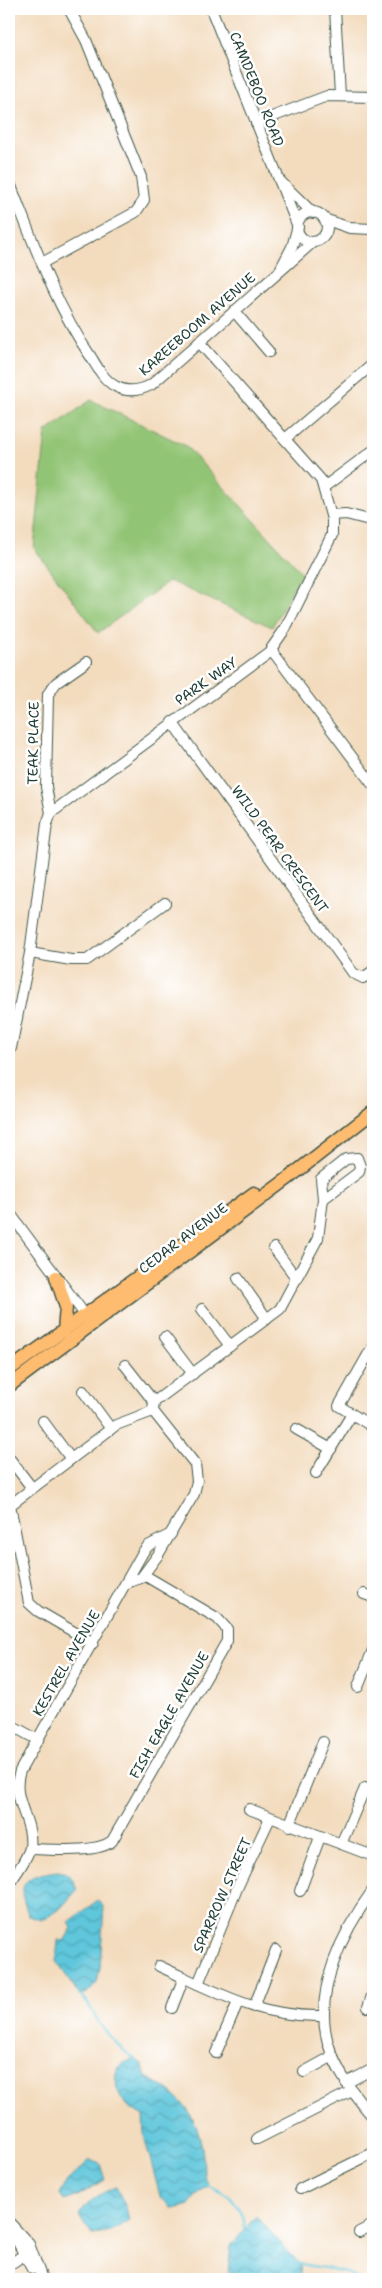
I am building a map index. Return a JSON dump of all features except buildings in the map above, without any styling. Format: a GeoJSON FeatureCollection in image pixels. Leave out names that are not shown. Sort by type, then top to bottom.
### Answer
{"type":"FeatureCollection","features":[{"type":"Feature","properties":{"kind":"main road","name":"CEDAR AVENUE"},"geometry":{"type":"LineString","coordinates":[[9,1386],[210,1224],[320,1147],[373,1105]]}},
{"type":"Feature","properties":{"kind":"main road","name":"CEDAR AVENUE"},"geometry":{"type":"LineString","coordinates":[[9,1370],[64,1331],[89,1320],[373,1112]]}},
{"type":"Feature","properties":{"kind":"main road"},"geometry":{"type":"LineString","coordinates":[[56,1277],[66,1307],[64,1331]]}},
{"type":"Feature","properties":{"kind":"street"},"geometry":{"type":"LineString","coordinates":[[9,181],[42,263],[136,212],[144,200],[141,177],[86,40],[69,9]]}},
{"type":"Feature","properties":{"kind":"street","name":"CAMDEBOO ROAD"},"geometry":{"type":"LineString","coordinates":[[211,9],[298,227]]}},
{"type":"Feature","properties":{"kind":"street"},"geometry":{"type":"LineString","coordinates":[[335,9],[340,95]]}},
{"type":"Feature","properties":{"kind":"street"},"geometry":{"type":"LineString","coordinates":[[256,123],[314,100],[340,95],[373,97]]}},
{"type":"Feature","properties":{"kind":"street","name":"CAMDEBOO ROAD"},"geometry":{"type":"LineString","coordinates":[[279,180],[313,213]]}},
{"type":"Feature","properties":{"kind":"street"},"geometry":{"type":"LineString","coordinates":[[350,228],[313,213],[301,218],[298,227],[304,240],[314,242],[320,240],[326,234],[350,228],[373,229]]}},
{"type":"Feature","properties":{"kind":"street"},"geometry":{"type":"LineString","coordinates":[[324,219],[327,225],[326,234]]}},
{"type":"Feature","properties":{"kind":"street","name":"KAREEBOOM AVENUE"},"geometry":{"type":"LineString","coordinates":[[281,269],[292,247],[298,227]]}},
{"type":"Feature","properties":{"kind":"street","name":"KAREEBOOM AVENUE"},"geometry":{"type":"LineString","coordinates":[[42,263],[72,330],[106,379],[114,386],[128,391],[140,390],[151,385],[314,242]]}},
{"type":"Feature","properties":{"kind":"street"},"geometry":{"type":"LineString","coordinates":[[234,312],[269,352]]}},
{"type":"Feature","properties":{"kind":"street","name":"PARK WAY"},"geometry":{"type":"LineString","coordinates":[[51,812],[172,722],[258,662],[271,649],[285,629],[333,530],[324,487],[316,474],[199,342]]}},
{"type":"Feature","properties":{"kind":"street"},"geometry":{"type":"LineString","coordinates":[[285,439],[373,364]]}},
{"type":"Feature","properties":{"kind":"street"},"geometry":{"type":"LineString","coordinates":[[324,487],[371,452]]}},
{"type":"Feature","properties":{"kind":"street"},"geometry":{"type":"LineString","coordinates":[[331,515],[346,514],[373,521]]}},
{"type":"Feature","properties":{"kind":"street"},"geometry":{"type":"LineString","coordinates":[[271,649],[337,739],[338,744],[373,785]]}},
{"type":"Feature","properties":{"kind":"street","name":"TEAK PLACE"},"geometry":{"type":"LineString","coordinates":[[51,812],[46,787],[48,694],[56,683],[86,662]]}},
{"type":"Feature","properties":{"kind":"street","name":"WILD PEAR CRESCENT"},"geometry":{"type":"LineString","coordinates":[[172,722],[349,969],[356,976],[363,978],[373,971]]}},
{"type":"Feature","properties":{"kind":"street"},"geometry":{"type":"LineString","coordinates":[[360,771],[373,793]]}},
{"type":"Feature","properties":{"kind":"street"},"geometry":{"type":"LineString","coordinates":[[11,1048],[30,953],[44,841],[51,812]]}},
{"type":"Feature","properties":{"kind":"street"},"geometry":{"type":"LineString","coordinates":[[30,953],[71,960],[87,960],[165,903]]}},
{"type":"Feature","properties":{"kind":"street"},"geometry":{"type":"LineString","coordinates":[[93,1643],[38,1611],[29,1603],[9,1505],[111,1429],[154,1406],[280,1308],[316,1243],[323,1199]]}},
{"type":"Feature","properties":{"kind":"street"},"geometry":{"type":"LineString","coordinates":[[9,1212],[89,1320]]}},
{"type":"Feature","properties":{"kind":"street"},"geometry":{"type":"LineString","coordinates":[[274,1248],[297,1279]]}},
{"type":"Feature","properties":{"kind":"street"},"geometry":{"type":"LineString","coordinates":[[238,1278],[267,1319]]}},
{"type":"Feature","properties":{"kind":"street"},"geometry":{"type":"LineString","coordinates":[[202,1309],[230,1346]]}},
{"type":"Feature","properties":{"kind":"street"},"geometry":{"type":"LineString","coordinates":[[165,1336],[193,1374]]}},
{"type":"Feature","properties":{"kind":"street"},"geometry":{"type":"LineString","coordinates":[[373,1346],[338,1406],[373,1427]]}},
{"type":"Feature","properties":{"kind":"street"},"geometry":{"type":"LineString","coordinates":[[125,1365],[192,1460],[197,1473],[195,1490],[171,1534],[144,1575],[128,1582]]}},
{"type":"Feature","properties":{"kind":"street"},"geometry":{"type":"LineString","coordinates":[[83,1391],[111,1429]]}},
{"type":"Feature","properties":{"kind":"street"},"geometry":{"type":"LineString","coordinates":[[316,1473],[352,1414]]}},
{"type":"Feature","properties":{"kind":"street"},"geometry":{"type":"LineString","coordinates":[[43,1421],[72,1459]]}},
{"type":"Feature","properties":{"kind":"street"},"geometry":{"type":"LineString","coordinates":[[296,1428],[331,1449]]}},
{"type":"Feature","properties":{"kind":"street"},"geometry":{"type":"LineString","coordinates":[[9,1458],[32,1488]]}},
{"type":"Feature","properties":{"kind":"street","name":"KESTREL AVENUE"},"geometry":{"type":"LineString","coordinates":[[30,1848],[25,1821],[12,1787],[146,1548],[171,1534]]}},
{"type":"Feature","properties":{"kind":"street","name":"FISH EAGLE AVENUE"},"geometry":{"type":"LineString","coordinates":[[30,1848],[87,1848],[104,1846],[112,1841],[227,1641],[226,1629],[217,1618],[144,1575]]}},
{"type":"Feature","properties":{"kind":"street"},"geometry":{"type":"LineString","coordinates":[[358,1687],[373,1650]]}},
{"type":"Feature","properties":{"kind":"street"},"geometry":{"type":"LineString","coordinates":[[9,1724],[38,1740]]}},
{"type":"Feature","properties":{"kind":"street"},"geometry":{"type":"LineString","coordinates":[[289,1826],[323,1742]]}},
{"type":"Feature","properties":{"kind":"street"},"geometry":{"type":"LineString","coordinates":[[341,1844],[365,1788]]}},
{"type":"Feature","properties":{"kind":"street"},"geometry":{"type":"LineString","coordinates":[[249,1809],[320,1838],[373,1856]]}},
{"type":"Feature","properties":{"kind":"street","name":"SPARROW STREET"},"geometry":{"type":"LineString","coordinates":[[198,1984],[238,1886],[270,1818]]}},
{"type":"Feature","properties":{"kind":"street"},"geometry":{"type":"LineString","coordinates":[[300,1891],[320,1838]]}},
{"type":"Feature","properties":{"kind":"street"},"geometry":{"type":"LineString","coordinates":[[10,1879],[30,1848]]}},
{"type":"Feature","properties":{"kind":"street"},"geometry":{"type":"LineString","coordinates":[[373,1890],[356,1915],[340,1946],[328,1982],[324,2016],[325,2032],[333,2056],[349,2087],[373,2117]]}},
{"type":"Feature","properties":{"kind":"street"},"geometry":{"type":"LineString","coordinates":[[254,2007],[276,1950]]}},
{"type":"Feature","properties":{"kind":"street"},"geometry":{"type":"LineString","coordinates":[[159,1966],[238,2002],[254,2007],[287,2016],[324,2016]]}},
{"type":"Feature","properties":{"kind":"street"},"geometry":{"type":"LineString","coordinates":[[172,2008],[184,1977]]}},
{"type":"Feature","properties":{"kind":"street"},"geometry":{"type":"LineString","coordinates":[[368,2007],[373,1994]]}},
{"type":"Feature","properties":{"kind":"street"},"geometry":{"type":"LineString","coordinates":[[216,2053],[238,2002]]}},
{"type":"Feature","properties":{"kind":"street"},"geometry":{"type":"LineString","coordinates":[[304,2072],[333,2056]]}},
{"type":"Feature","properties":{"kind":"street"},"geometry":{"type":"LineString","coordinates":[[257,2139],[349,2087],[373,2069]]}},
{"type":"Feature","properties":{"kind":"street"},"geometry":{"type":"LineString","coordinates":[[300,2189],[373,2153]]}},
{"type":"Feature","properties":{"kind":"street"},"geometry":{"type":"LineString","coordinates":[[9,2222],[29,2252],[42,2279]]}},
{"type":"Feature","properties":{"kind":"street"},"geometry":{"type":"LineString","coordinates":[[359,2232],[373,2225]]}},
{"type":"Feature","properties":{"kind":"street"},"geometry":{"type":"LineString","coordinates":[[9,2229],[29,2252],[37,2279]]}},
{"type":"Feature","properties":{"kind":"street"},"geometry":{"type":"LineString","coordinates":[[9,2264],[29,2252]]}},
{"type":"Feature","properties":{"kind":"green space"},"geometry":{"type":"Polygon","coordinates":[[[91,400],[186,446],[302,573],[272,627],[169,581],[98,633],[34,548],[46,432],[91,400]]]}},
{"type":"Feature","properties":{"kind":"water"},"geometry":{"type":"Polygon","coordinates":[[[58,1871],[66,1873],[71,1877],[77,1890],[59,1910],[42,1920],[29,1916],[23,1896],[23,1888],[26,1883],[30,1878],[37,1875],[58,1871]]]}},
{"type":"Feature","properties":{"kind":"water"},"geometry":{"type":"Polygon","coordinates":[[[98,1900],[104,1906],[100,1968],[97,1982],[86,1994],[79,1994],[56,1961],[58,1940],[64,1941],[72,1928],[69,1922],[98,1900]]]}},
{"type":"Feature","properties":{"kind":"water"},"geometry":{"type":"Polygon","coordinates":[[[135,2059],[142,2064],[146,2077],[161,2085],[183,2104],[197,2127],[201,2141],[204,2174],[209,2186],[201,2190],[188,2206],[173,2209],[160,2196],[144,2136],[143,2115],[128,2106],[117,2089],[116,2077],[119,2067],[125,2062],[135,2059]]]}},
{"type":"Feature","properties":{"kind":"water"},"geometry":{"type":"Polygon","coordinates":[[[90,2160],[100,2164],[105,2180],[76,2197],[64,2201],[60,2194],[67,2181],[90,2160]]]}},
{"type":"Feature","properties":{"kind":"water"},"geometry":{"type":"Polygon","coordinates":[[[116,2187],[126,2207],[129,2220],[112,2230],[92,2234],[79,2216],[95,2198],[116,2187]]]}},
{"type":"Feature","properties":{"kind":"water"},"geometry":{"type":"Polygon","coordinates":[[[256,2216],[300,2264],[301,2279],[227,2279],[231,2246],[256,2216]]]}},
{"type":"Feature","properties":{"kind":"waterway"},"geometry":{"type":"LineString","coordinates":[[79,1994],[87,2001],[98,2022],[108,2034],[124,2051],[135,2059]]}},
{"type":"Feature","properties":{"kind":"waterway"},"geometry":{"type":"LineString","coordinates":[[207,2185],[234,2200],[244,2219],[245,2228]]}},
{"type":"Feature","properties":{"kind":"waterway"},"geometry":{"type":"LineString","coordinates":[[300,2264],[343,2271],[357,2279]]}}]}
